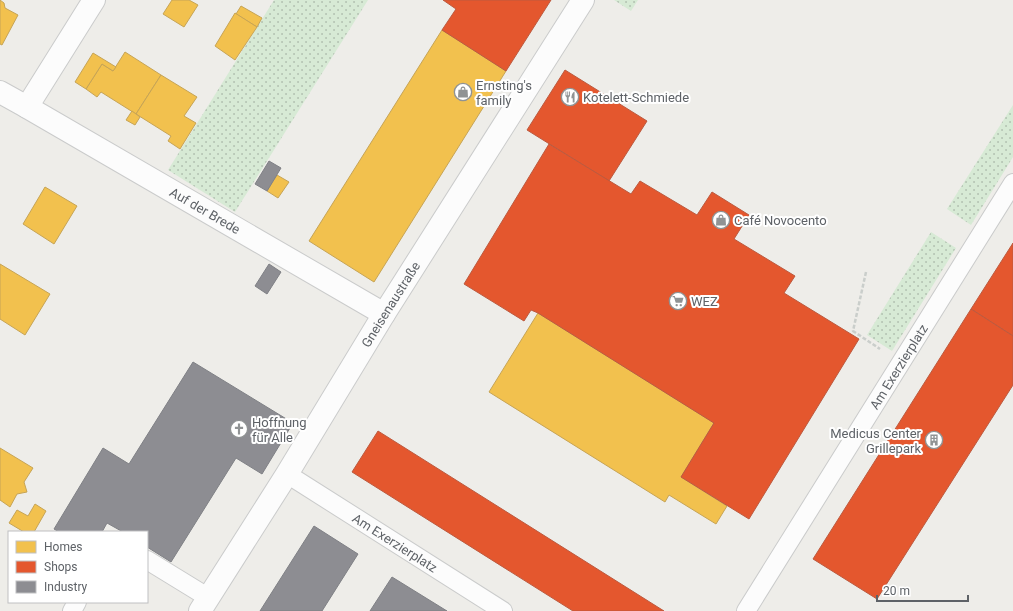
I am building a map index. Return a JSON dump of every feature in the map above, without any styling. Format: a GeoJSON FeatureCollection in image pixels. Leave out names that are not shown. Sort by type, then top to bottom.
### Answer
{"type":"FeatureCollection","features":[{"type":"Feature","properties":{"kind":"street"},"geometry":{"type":"LineString","coordinates":[[27,107],[94,0]]}},
{"type":"Feature","properties":{"kind":"street","name":"Gneisenaustraße"},"geometry":{"type":"LineString","coordinates":[[204,605],[287,474],[384,314],[583,0]]}},
{"type":"Feature","properties":{"kind":"street","name":"Auf der Brede"},"geometry":{"type":"LineString","coordinates":[[0,92],[384,314]]}},
{"type":"Feature","properties":{"kind":"lane","name":"Am Exerzierplatz"},"geometry":{"type":"LineString","coordinates":[[746,611],[1013,183]]}},
{"type":"Feature","properties":{"kind":"lane","name":"Am Exerzierplatz"},"geometry":{"type":"LineString","coordinates":[[287,474],[503,611]]}},
{"type":"Feature","properties":{"kind":"lane"},"geometry":{"type":"LineString","coordinates":[[148,561],[204,605]]}},
{"type":"Feature","properties":{"kind":"path"},"geometry":{"type":"LineString","coordinates":[[866,272],[853,332],[901,362]]}},
{"type":"Feature","properties":{"kind":"green space"},"geometry":{"type":"Polygon","coordinates":[[[274,0],[368,0],[235,212],[168,170],[274,0]]]}},
{"type":"Feature","properties":{"kind":"green space"},"geometry":{"type":"Polygon","coordinates":[[[614,0],[638,0],[631,11],[614,0]]]}},
{"type":"Feature","properties":{"kind":"green space"},"geometry":{"type":"Polygon","coordinates":[[[1013,105],[1013,157],[971,225],[947,209],[1013,105]]]}},
{"type":"Feature","properties":{"kind":"green space"},"geometry":{"type":"Polygon","coordinates":[[[931,232],[956,248],[892,351],[867,335],[931,232]]]}},
{"type":"Feature","properties":{"kind":"building: Homes"},"geometry":{"type":"Polygon","coordinates":[[[0,0],[4,3],[5,8],[18,15],[2,45],[0,44],[0,0]]]}},
{"type":"Feature","properties":{"kind":"building: Homes"},"geometry":{"type":"Polygon","coordinates":[[[172,0],[189,0],[198,5],[184,27],[163,14],[172,0]]]}},
{"type":"Feature","properties":{"kind":"building: Homes"},"geometry":{"type":"Polygon","coordinates":[[[241,6],[262,18],[257,27],[236,14],[241,6]]]}},
{"type":"Feature","properties":{"kind":"building: Homes"},"geometry":{"type":"Polygon","coordinates":[[[235,13],[257,27],[235,60],[215,46],[235,13]]]}},
{"type":"Feature","properties":{"kind":"building: Homes"},"geometry":{"type":"Polygon","coordinates":[[[442,30],[506,71],[374,282],[309,241],[442,30]]]}},
{"type":"Feature","properties":{"kind":"building: Homes"},"geometry":{"type":"Polygon","coordinates":[[[125,52],[161,75],[136,114],[101,92],[97,97],[86,89],[102,64],[113,71],[125,52]]]}},
{"type":"Feature","properties":{"kind":"building: Homes"},"geometry":{"type":"Polygon","coordinates":[[[93,53],[116,67],[113,71],[102,64],[86,89],[75,82],[93,53]]]}},
{"type":"Feature","properties":{"kind":"building: Homes"},"geometry":{"type":"Polygon","coordinates":[[[161,75],[197,97],[184,116],[196,123],[180,149],[168,141],[171,136],[136,114],[161,75]]]}},
{"type":"Feature","properties":{"kind":"building: Homes"},"geometry":{"type":"Polygon","coordinates":[[[132,111],[140,117],[135,125],[126,120],[132,111]]]}},
{"type":"Feature","properties":{"kind":"building: Homes"},"geometry":{"type":"Polygon","coordinates":[[[277,175],[289,182],[278,198],[267,191],[277,175]]]}},
{"type":"Feature","properties":{"kind":"building: Homes"},"geometry":{"type":"Polygon","coordinates":[[[45,187],[77,206],[54,244],[23,224],[45,187]]]}},
{"type":"Feature","properties":{"kind":"building: Homes"},"geometry":{"type":"Polygon","coordinates":[[[0,264],[50,294],[25,335],[0,319],[0,264]]]}},
{"type":"Feature","properties":{"kind":"building: Homes"},"geometry":{"type":"Polygon","coordinates":[[[538,313],[714,423],[681,477],[727,506],[716,524],[669,495],[665,502],[489,392],[538,313]]]}},
{"type":"Feature","properties":{"kind":"building: Homes"},"geometry":{"type":"Polygon","coordinates":[[[0,448],[33,468],[24,482],[27,492],[17,494],[10,507],[0,500],[0,448]]]}},
{"type":"Feature","properties":{"kind":"building: Homes"},"geometry":{"type":"Polygon","coordinates":[[[35,504],[46,511],[35,531],[22,531],[9,523],[17,510],[28,516],[35,504]]]}},
{"type":"Feature","properties":{"kind":"building: Shops"},"geometry":{"type":"Polygon","coordinates":[[[443,0],[551,0],[506,71],[442,30],[456,9],[443,0]]]}},
{"type":"Feature","properties":{"kind":"building: Shops"},"geometry":{"type":"Polygon","coordinates":[[[565,70],[647,121],[609,181],[527,130],[565,70]]]}},
{"type":"Feature","properties":{"kind":"building: Shops"},"geometry":{"type":"Polygon","coordinates":[[[549,144],[631,194],[640,181],[697,215],[712,192],[749,215],[734,239],[795,276],[784,293],[859,339],[749,519],[681,477],[714,423],[538,313],[531,310],[524,321],[464,284],[549,144]]]}},
{"type":"Feature","properties":{"kind":"building: Shops"},"geometry":{"type":"Polygon","coordinates":[[[1013,243],[1013,336],[971,309],[1013,243]]]}},
{"type":"Feature","properties":{"kind":"building: Shops","name":"Medicus Center Grillepark"},"geometry":{"type":"Polygon","coordinates":[[[971,309],[1013,336],[1013,385],[877,599],[813,559],[971,309]]]}},
{"type":"Feature","properties":{"kind":"building: Shops"},"geometry":{"type":"Polygon","coordinates":[[[378,431],[664,611],[573,611],[352,472],[378,431]]]}},
{"type":"Feature","properties":{"kind":"building: Industry"},"geometry":{"type":"Polygon","coordinates":[[[269,161],[281,168],[267,191],[255,184],[269,161]]]}},
{"type":"Feature","properties":{"kind":"building: Industry"},"geometry":{"type":"Polygon","coordinates":[[[269,264],[281,272],[267,294],[255,286],[269,264]]]}},
{"type":"Feature","properties":{"kind":"building: Industry"},"geometry":{"type":"Polygon","coordinates":[[[193,362],[293,423],[262,474],[236,458],[171,562],[148,548],[148,531],[121,531],[107,523],[103,531],[57,531],[54,529],[103,448],[129,464],[193,362]]]}},
{"type":"Feature","properties":{"kind":"building: Industry"},"geometry":{"type":"Polygon","coordinates":[[[314,526],[358,554],[322,611],[260,611],[314,526]]]}},
{"type":"Feature","properties":{"kind":"building: Industry"},"geometry":{"type":"Polygon","coordinates":[[[392,577],[447,611],[370,611],[392,577]]]}},
{"type":"Feature","properties":{"kind":"place","name":"Ernsting's family"},"geometry":{"type":"Point","coordinates":[463,92]}},
{"type":"Feature","properties":{"kind":"place","name":"Kotelett-Schmiede"},"geometry":{"type":"Point","coordinates":[570,97]}},
{"type":"Feature","properties":{"kind":"place","name":"Café Novocento"},"geometry":{"type":"Point","coordinates":[721,220]}},
{"type":"Feature","properties":{"kind":"place","name":"WEZ"},"geometry":{"type":"Point","coordinates":[678,301]}},
{"type":"Feature","properties":{"kind":"place","name":"Hoffnung für Alle"},"geometry":{"type":"Point","coordinates":[239,429]}},
{"type":"Feature","properties":{"kind":"place","name":"Medicus Center Grillepark"},"geometry":{"type":"Point","coordinates":[934,440]}}]}
